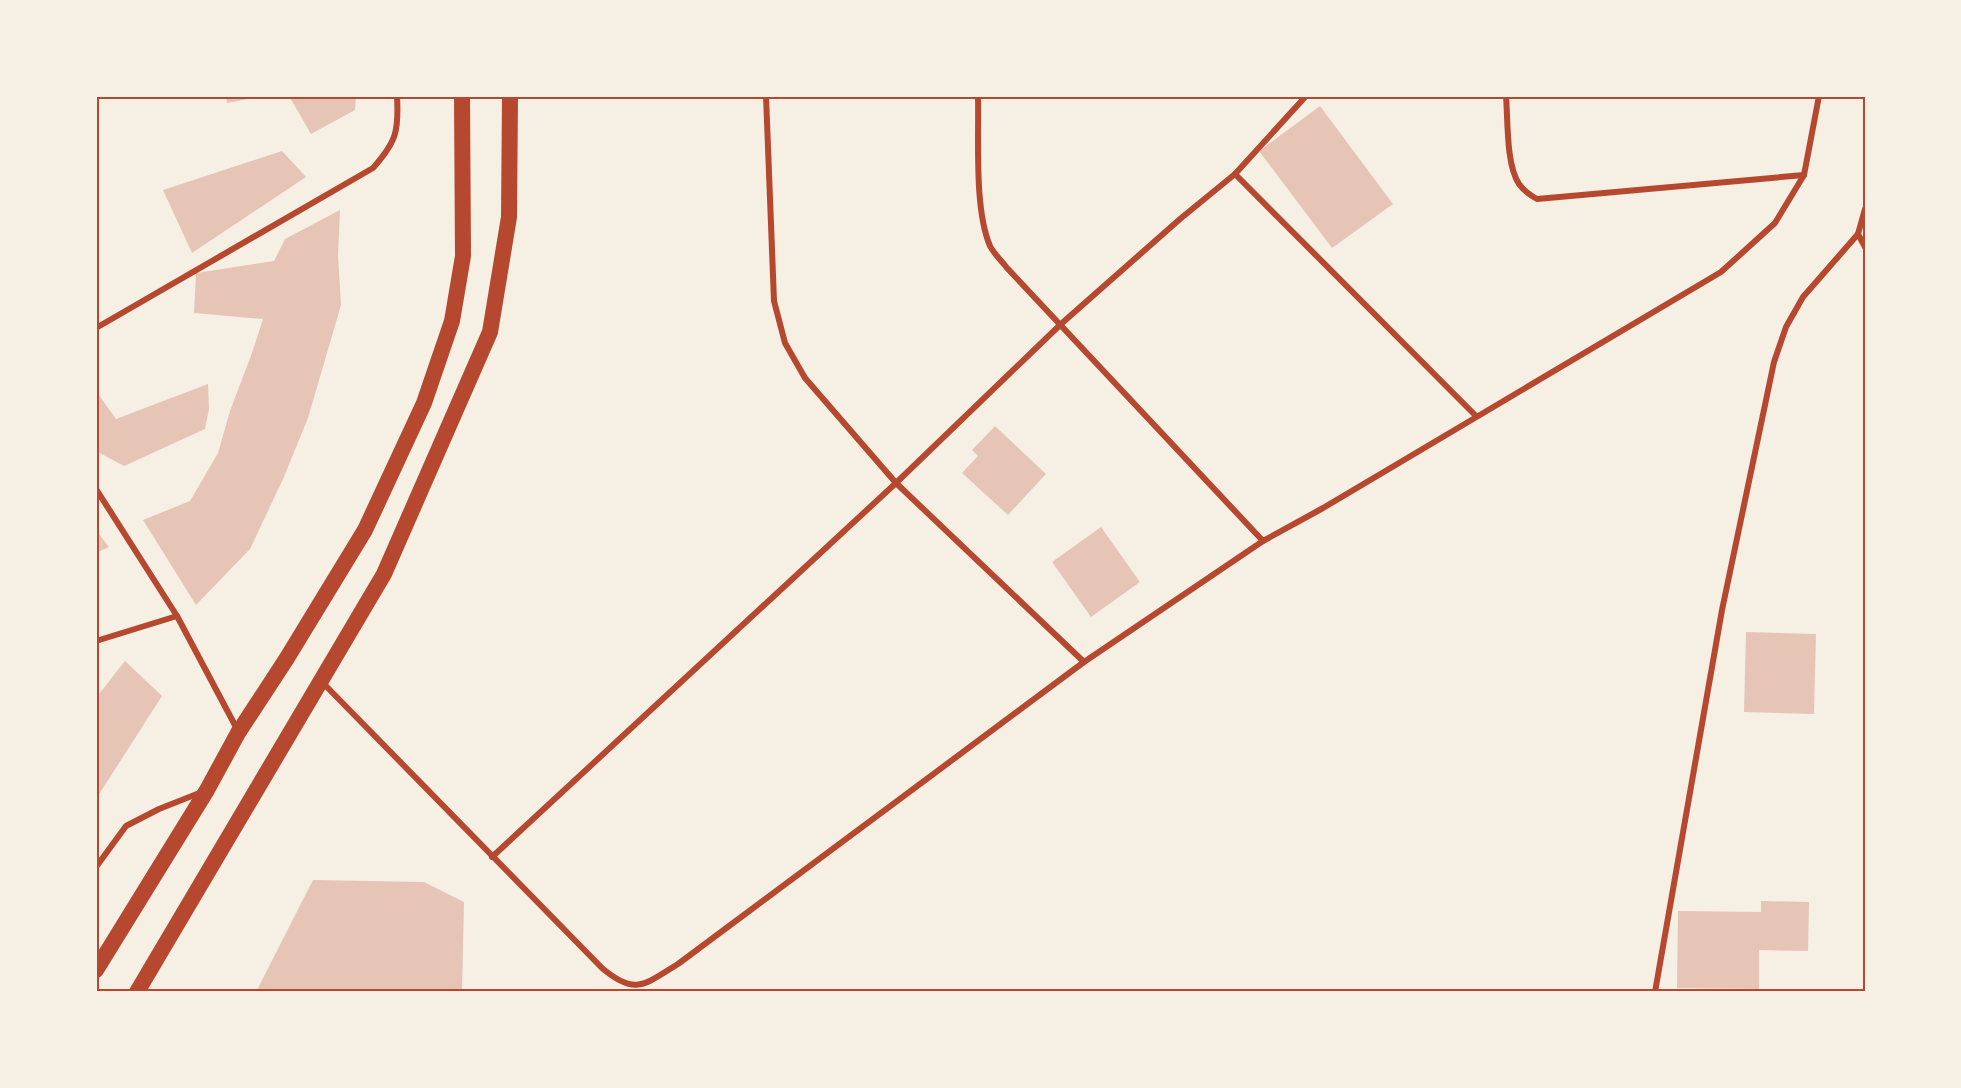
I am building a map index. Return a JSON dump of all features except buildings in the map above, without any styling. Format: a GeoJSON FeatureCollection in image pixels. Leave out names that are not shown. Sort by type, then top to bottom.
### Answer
{"type":"FeatureCollection","features":[{"type":"Feature","properties":{"kind":"highway"},"geometry":{"type":"LineString","coordinates":[[96,970],[207,790],[238,733],[365,530],[424,403],[452,321],[463,256],[462,96]]}},
{"type":"Feature","properties":{"kind":"highway"},"geometry":{"type":"LineString","coordinates":[[138,992],[384,574],[490,332],[509,218],[510,96]]}},
{"type":"Feature","properties":{"kind":"street"},"geometry":{"type":"LineString","coordinates":[[96,328],[373,168],[389,149],[396,133],[398,96]]}},
{"type":"Feature","properties":{"kind":"street"},"geometry":{"type":"LineString","coordinates":[[766,96],[774,301],[785,343],[805,378],[896,483],[1084,663]]}},
{"type":"Feature","properties":{"kind":"street"},"geometry":{"type":"LineString","coordinates":[[978,96],[980,202],[991,248],[1007,268],[1263,541]]}},
{"type":"Feature","properties":{"kind":"street"},"geometry":{"type":"LineString","coordinates":[[492,857],[896,483],[1061,324],[1180,219],[1235,174],[1306,96]]}},
{"type":"Feature","properties":{"kind":"street"},"geometry":{"type":"LineString","coordinates":[[1506,96],[1512,164],[1518,183],[1537,199],[1804,175]]}},
{"type":"Feature","properties":{"kind":"street"},"geometry":{"type":"LineString","coordinates":[[321,681],[602,968],[618,982],[632,989],[653,980],[678,964],[1084,663],[1263,541],[1323,508],[1721,272],[1775,223],[1804,175],[1818,96]]}},
{"type":"Feature","properties":{"kind":"street"},"geometry":{"type":"LineString","coordinates":[[1235,174],[1476,416]]}},
{"type":"Feature","properties":{"kind":"street"},"geometry":{"type":"LineString","coordinates":[[1655,992],[1722,610],[1774,362],[1786,327],[1803,297],[1858,234],[1865,209]]}},
{"type":"Feature","properties":{"kind":"street"},"geometry":{"type":"LineString","coordinates":[[1858,234],[1865,247]]}},
{"type":"Feature","properties":{"kind":"street"},"geometry":{"type":"LineString","coordinates":[[96,489],[177,616],[238,733]]}},
{"type":"Feature","properties":{"kind":"street"},"geometry":{"type":"LineString","coordinates":[[96,641],[177,616]]}},
{"type":"Feature","properties":{"kind":"street"},"geometry":{"type":"LineString","coordinates":[[96,867],[126,826],[159,809],[207,790]]}}]}
